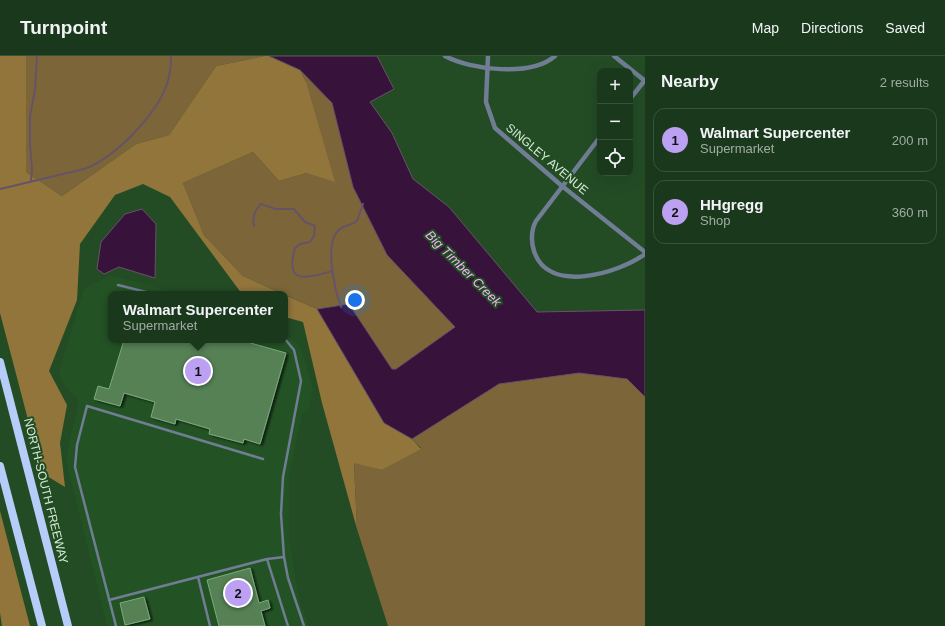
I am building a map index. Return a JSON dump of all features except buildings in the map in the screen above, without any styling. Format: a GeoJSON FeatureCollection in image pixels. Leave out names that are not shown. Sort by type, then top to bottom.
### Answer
{"type":"FeatureCollection","features":[{"type":"Feature","properties":{"kind":"highway","name":"NORTH-SOUTH FREEWAY"},"geometry":{"type":"LineString","coordinates":[[0,362],[68,626]]}},
{"type":"Feature","properties":{"kind":"highway"},"geometry":{"type":"LineString","coordinates":[[0,466],[42,626]]}},
{"type":"Feature","properties":{"kind":"street"},"geometry":{"type":"LineString","coordinates":[[445,56],[472,65],[523,69],[541,64],[555,56]]}},
{"type":"Feature","properties":{"kind":"street","name":"SINGLEY AVENUE"},"geometry":{"type":"LineString","coordinates":[[488,56],[486,102],[495,128],[562,186],[645,253]]}},
{"type":"Feature","properties":{"kind":"street"},"geometry":{"type":"LineString","coordinates":[[614,56],[645,81],[633,95]]}},
{"type":"Feature","properties":{"kind":"street"},"geometry":{"type":"LineString","coordinates":[[598,140],[562,186],[533,228],[533,250],[537,259],[545,268],[569,276],[600,275],[621,268],[645,253]]}},
{"type":"Feature","properties":{"kind":"lane"},"geometry":{"type":"LineString","coordinates":[[118,285],[142,291]]}},
{"type":"Feature","properties":{"kind":"lane"},"geometry":{"type":"LineString","coordinates":[[288,343],[294,350],[301,381],[283,477],[281,514],[284,557],[288,578],[304,626]]}},
{"type":"Feature","properties":{"kind":"lane"},"geometry":{"type":"LineString","coordinates":[[116,626],[76,467],[77,445],[87,406],[263,459]]}},
{"type":"Feature","properties":{"kind":"lane"},"geometry":{"type":"LineString","coordinates":[[109,600],[268,559],[284,557]]}},
{"type":"Feature","properties":{"kind":"lane"},"geometry":{"type":"LineString","coordinates":[[268,559],[288,626]]}},
{"type":"Feature","properties":{"kind":"lane"},"geometry":{"type":"LineString","coordinates":[[198,577],[210,626]]}},
{"type":"Feature","properties":{"kind":"shaded area"},"geometry":{"type":"Polygon","coordinates":[[[0,56],[26,56],[26,172],[62,196],[136,144],[169,135],[216,66],[269,56],[300,70],[306,82],[335,182],[307,173],[279,181],[253,152],[183,183],[204,235],[243,276],[276,291],[240,291],[170,197],[143,184],[115,195],[80,244],[77,300],[49,371],[67,405],[60,443],[65,487],[42,473],[0,313],[0,56]]]}},
{"type":"Feature","properties":{"kind":"shaded area"},"geometry":{"type":"Polygon","coordinates":[[[26,56],[264,56],[216,66],[169,135],[136,144],[62,196],[26,172],[26,56]]]}},
{"type":"Feature","properties":{"kind":"shaded area"},"geometry":{"type":"Polygon","coordinates":[[[300,70],[332,103],[353,187],[387,255],[455,327],[396,369],[391,369],[349,304],[317,309],[288,296],[288,291],[277,291],[243,276],[204,235],[183,183],[253,152],[279,181],[307,173],[306,82],[300,70]]]}},
{"type":"Feature","properties":{"kind":"shaded area"},"geometry":{"type":"Polygon","coordinates":[[[110,275],[170,291],[108,291],[108,343],[288,343],[288,336],[301,348],[313,390],[309,408],[302,413],[289,477],[289,538],[299,600],[309,626],[107,626],[67,464],[68,447],[78,406],[77,398],[65,387],[59,373],[84,289],[110,275]]]}},
{"type":"Feature","properties":{"kind":"shaded area"},"geometry":{"type":"Polygon","coordinates":[[[288,296],[317,309],[384,423],[412,439],[421,449],[382,470],[354,463],[357,529],[322,403],[303,322],[288,318],[288,296]]]}},
{"type":"Feature","properties":{"kind":"shaded area"},"geometry":{"type":"Polygon","coordinates":[[[579,373],[627,379],[645,397],[645,626],[388,626],[357,529],[354,462],[382,470],[421,448],[412,439],[499,384],[579,373]]]}},
{"type":"Feature","properties":{"kind":"shaded area"},"geometry":{"type":"Polygon","coordinates":[[[0,511],[30,626],[2,626],[0,613],[0,511]]]}},
{"type":"Feature","properties":{"kind":"water","name":"Big Timber Creek"},"geometry":{"type":"Polygon","coordinates":[[[269,56],[377,56],[394,89],[370,102],[392,133],[413,179],[449,207],[537,312],[645,310],[645,397],[627,379],[579,373],[499,384],[412,439],[384,423],[317,309],[349,304],[392,369],[396,369],[455,327],[387,255],[353,187],[332,103],[300,70],[269,56]]]}},
{"type":"Feature","properties":{"kind":"water"},"geometry":{"type":"Polygon","coordinates":[[[142,209],[156,224],[155,278],[119,267],[104,274],[97,269],[101,242],[125,214],[142,209]]]}},
{"type":"Feature","properties":{"kind":"waterway"},"geometry":{"type":"LineString","coordinates":[[31,181],[30,116],[35,90],[37,56]]}},
{"type":"Feature","properties":{"kind":"waterway"},"geometry":{"type":"LineString","coordinates":[[0,189],[84,169],[96,163],[121,145],[144,122],[162,96],[169,77],[171,56]]}},
{"type":"Feature","properties":{"kind":"waterway"},"geometry":{"type":"LineString","coordinates":[[254,226],[254,214],[261,204],[276,209],[294,209],[305,222],[315,226],[314,236],[310,242],[300,244],[295,248],[292,260],[295,274],[306,277],[332,271]]}},
{"type":"Feature","properties":{"kind":"waterway"},"geometry":{"type":"LineString","coordinates":[[341,307],[332,268],[332,246],[334,237],[338,231],[357,221],[363,204]]}},
{"type":"Feature","properties":{"kind":"place","name":"Walmart Supercenter"},"geometry":{"type":"Point","coordinates":[198,371]}},
{"type":"Feature","properties":{"kind":"place","name":"HHgregg"},"geometry":{"type":"Point","coordinates":[238,593]}}]}
